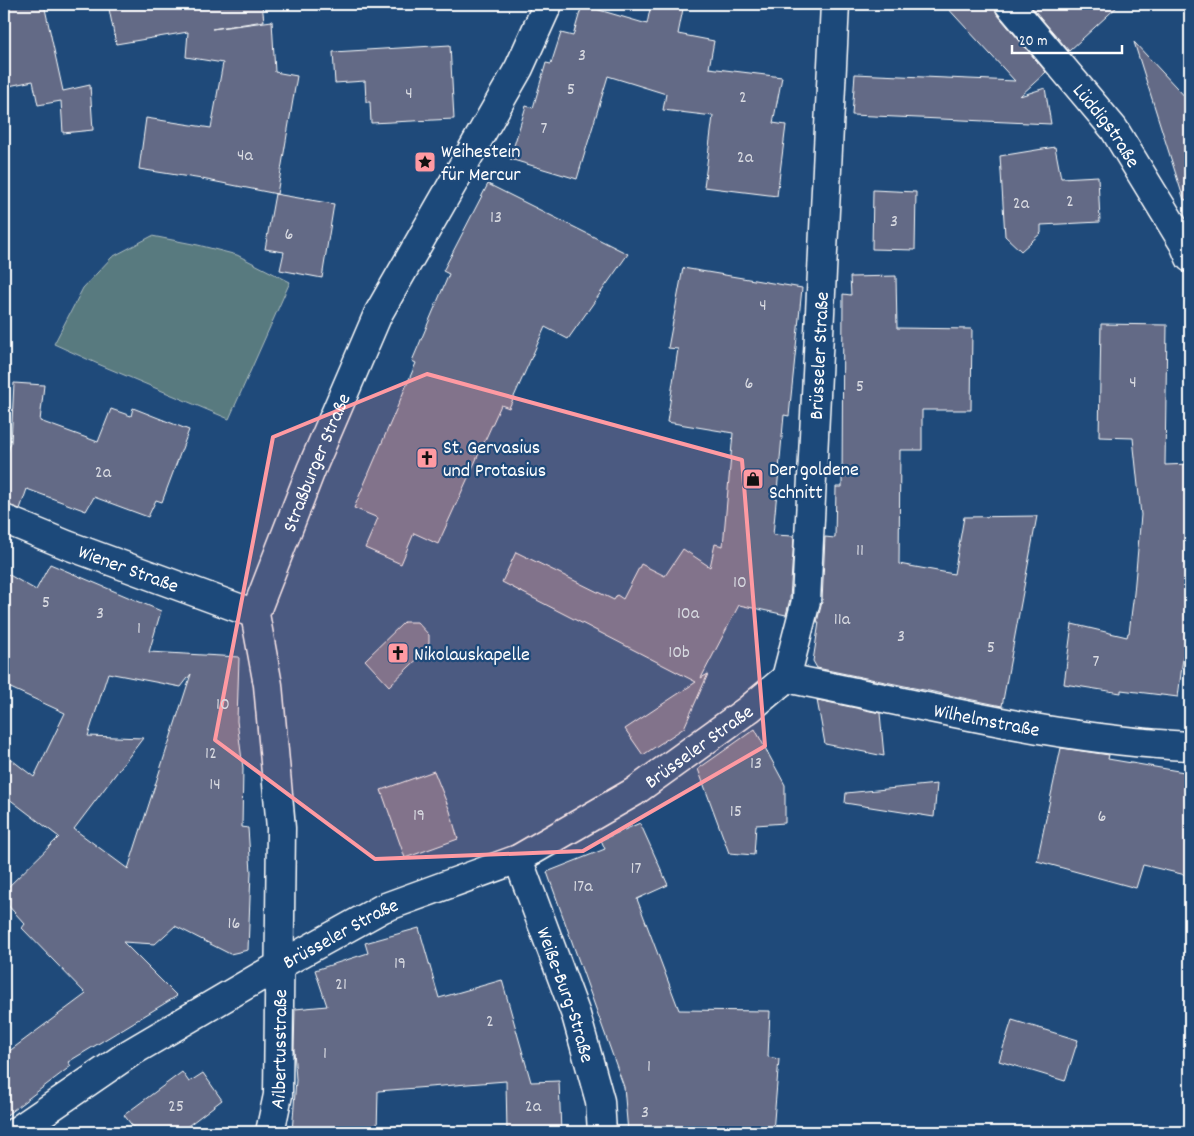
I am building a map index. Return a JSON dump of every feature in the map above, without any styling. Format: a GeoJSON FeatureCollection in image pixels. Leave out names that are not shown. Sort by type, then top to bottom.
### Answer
{"type":"FeatureCollection","features":[{"type":"Feature","properties":{"kind":"street","name":"Straßburger Straße"},"geometry":{"type":"LineString","coordinates":[[255,614],[311,470],[378,314],[519,68],[548,4]]}},
{"type":"Feature","properties":{"kind":"street","name":"Brüsseler Straße"},"geometry":{"type":"LineString","coordinates":[[15,1132],[130,1053],[280,965],[383,908],[518,859],[634,792],[749,708],[786,678],[806,601],[835,4]]}},
{"type":"Feature","properties":{"kind":"street","name":"Lüddigstraße"},"geometry":{"type":"LineString","coordinates":[[1009,4],[1114,129],[1184,244],[1190,258]]}},
{"type":"Feature","properties":{"kind":"street","name":"Wiener Straße"},"geometry":{"type":"LineString","coordinates":[[4,519],[255,614]]}},
{"type":"Feature","properties":{"kind":"street"},"geometry":{"type":"LineString","coordinates":[[255,614],[268,685],[281,828],[280,965]]}},
{"type":"Feature","properties":{"kind":"street","name":"Wilhelmstraße"},"geometry":{"type":"LineString","coordinates":[[786,678],[1050,731],[1149,744],[1190,746]]}},
{"type":"Feature","properties":{"kind":"street","name":"Weiße-Burg-Straße"},"geometry":{"type":"LineString","coordinates":[[518,859],[576,1015],[600,1101],[602,1132]]}},
{"type":"Feature","properties":{"kind":"street","name":"Ailbertusstraße"},"geometry":{"type":"LineString","coordinates":[[270,1132],[278,1095],[280,965]]}},
{"type":"Feature","properties":{"kind":"highlighted area"},"geometry":{"type":"Polygon","coordinates":[[[427,374],[742,460],[765,746],[583,851],[375,859],[215,740],[273,437],[427,374]]]}},
{"type":"Feature","properties":{"kind":"green space"},"geometry":{"type":"Polygon","coordinates":[[[152,236],[237,255],[290,282],[229,419],[54,344],[83,288],[112,257],[152,236]]]}},
{"type":"Feature","properties":{"kind":"building"},"geometry":{"type":"Polygon","coordinates":[[[4,4],[44,4],[63,91],[90,85],[93,130],[63,133],[61,101],[38,105],[33,81],[4,87],[4,4]]]}},
{"type":"Feature","properties":{"kind":"building"},"geometry":{"type":"Polygon","coordinates":[[[108,4],[262,4],[264,21],[212,29],[272,21],[275,72],[297,76],[277,194],[139,169],[146,118],[211,128],[223,63],[186,57],[188,32],[116,44],[108,4]]]}},
{"type":"Feature","properties":{"kind":"building"},"geometry":{"type":"Polygon","coordinates":[[[651,4],[684,4],[678,34],[714,41],[709,68],[782,77],[773,123],[786,125],[777,196],[704,187],[713,116],[663,110],[666,94],[608,76],[577,179],[510,159],[526,106],[533,108],[546,63],[551,64],[561,33],[573,36],[582,5],[647,24],[651,4]]]}},
{"type":"Feature","properties":{"kind":"building"},"geometry":{"type":"Polygon","coordinates":[[[944,4],[994,4],[997,14],[1046,72],[1020,96],[1045,88],[1051,124],[852,115],[855,74],[1015,81],[944,4]]]}},
{"type":"Feature","properties":{"kind":"building"},"geometry":{"type":"Polygon","coordinates":[[[1029,4],[1120,4],[1069,51],[1029,4]]]}},
{"type":"Feature","properties":{"kind":"building"},"geometry":{"type":"Polygon","coordinates":[[[1134,42],[1190,102],[1190,199],[1184,200],[1134,42]]]}},
{"type":"Feature","properties":{"kind":"building"},"geometry":{"type":"Polygon","coordinates":[[[450,45],[454,119],[371,123],[370,102],[366,102],[365,81],[335,83],[333,52],[450,45]]]}},
{"type":"Feature","properties":{"kind":"building"},"geometry":{"type":"Polygon","coordinates":[[[1055,147],[1061,178],[1098,176],[1100,222],[1041,225],[1041,233],[1021,251],[1005,236],[1000,156],[1055,147]]]}},
{"type":"Feature","properties":{"kind":"building"},"geometry":{"type":"Polygon","coordinates":[[[488,184],[628,254],[568,339],[545,327],[509,408],[501,405],[438,544],[414,533],[401,564],[365,548],[378,518],[354,508],[416,363],[412,361],[449,274],[443,271],[488,184]]]}},
{"type":"Feature","properties":{"kind":"building"},"geometry":{"type":"Polygon","coordinates":[[[873,190],[916,192],[915,250],[872,249],[873,190]]]}},
{"type":"Feature","properties":{"kind":"building"},"geometry":{"type":"Polygon","coordinates":[[[275,194],[334,204],[322,278],[280,270],[284,252],[265,249],[275,194]]]}},
{"type":"Feature","properties":{"kind":"building"},"geometry":{"type":"Polygon","coordinates":[[[683,268],[802,288],[789,416],[784,415],[773,535],[794,536],[790,599],[786,615],[739,605],[701,678],[708,674],[684,728],[643,755],[625,729],[696,682],[502,582],[516,552],[614,600],[617,595],[623,599],[641,564],[665,576],[683,549],[710,567],[715,544],[723,546],[733,433],[667,422],[678,349],[668,348],[683,268]]]}},
{"type":"Feature","properties":{"kind":"building"},"geometry":{"type":"Polygon","coordinates":[[[896,276],[897,328],[972,329],[971,410],[922,410],[922,450],[900,450],[899,564],[954,574],[964,517],[1037,516],[1002,706],[817,668],[813,661],[819,622],[817,622],[822,602],[825,537],[835,538],[836,487],[842,487],[843,294],[851,295],[850,277],[896,276]]]}},
{"type":"Feature","properties":{"kind":"building"},"geometry":{"type":"Polygon","coordinates":[[[1101,324],[1167,325],[1165,465],[1190,464],[1190,635],[1186,635],[1178,697],[1121,690],[1121,693],[1064,684],[1072,624],[1127,637],[1134,593],[1141,515],[1133,438],[1099,437],[1101,324]]]}},
{"type":"Feature","properties":{"kind":"building"},"geometry":{"type":"Polygon","coordinates":[[[14,383],[44,385],[40,421],[98,442],[111,409],[131,416],[133,408],[189,430],[162,502],[156,500],[148,517],[94,497],[86,511],[27,489],[20,509],[4,504],[4,463],[11,442],[14,383]]]}},
{"type":"Feature","properties":{"kind":"building"},"geometry":{"type":"Polygon","coordinates":[[[50,564],[161,611],[149,652],[239,657],[237,721],[243,768],[242,827],[248,828],[251,872],[248,950],[230,954],[175,926],[155,944],[123,942],[177,996],[68,1062],[71,1066],[4,1117],[4,1055],[86,994],[22,928],[25,924],[4,901],[4,891],[59,837],[4,795],[4,754],[34,777],[65,713],[4,685],[4,572],[36,590],[50,564]],[[108,673],[88,736],[143,738],[74,829],[128,869],[191,674],[181,687],[108,673]]]}},
{"type":"Feature","properties":{"kind":"building","name":"Nikolauskapelle"},"geometry":{"type":"Polygon","coordinates":[[[404,622],[417,622],[429,635],[429,648],[389,686],[365,660],[404,622]]]}},
{"type":"Feature","properties":{"kind":"building"},"geometry":{"type":"Polygon","coordinates":[[[817,700],[880,713],[884,756],[825,744],[817,700]]]}},
{"type":"Feature","properties":{"kind":"building"},"geometry":{"type":"Polygon","coordinates":[[[755,729],[785,785],[785,823],[756,825],[754,855],[729,853],[698,769],[755,729]]]}},
{"type":"Feature","properties":{"kind":"building"},"geometry":{"type":"Polygon","coordinates":[[[1061,748],[1109,755],[1108,759],[1190,773],[1190,876],[1143,865],[1136,888],[1037,861],[1061,748]]]}},
{"type":"Feature","properties":{"kind":"building"},"geometry":{"type":"Polygon","coordinates":[[[434,771],[450,811],[458,839],[405,858],[381,790],[434,771]]]}},
{"type":"Feature","properties":{"kind":"building"},"geometry":{"type":"Polygon","coordinates":[[[937,784],[934,817],[845,803],[846,793],[937,784]]]}},
{"type":"Feature","properties":{"kind":"building"},"geometry":{"type":"Polygon","coordinates":[[[640,823],[668,885],[637,899],[679,1010],[770,1011],[768,1057],[779,1059],[773,1132],[628,1132],[624,1087],[547,872],[605,849],[601,840],[640,823]]]}},
{"type":"Feature","properties":{"kind":"building"},"geometry":{"type":"Polygon","coordinates":[[[419,928],[439,998],[502,980],[531,1082],[559,1081],[561,1132],[507,1132],[506,1081],[378,1091],[377,1132],[292,1132],[296,1080],[294,1049],[295,1009],[327,1006],[315,970],[368,953],[365,943],[419,928]]]}},
{"type":"Feature","properties":{"kind":"building"},"geometry":{"type":"Polygon","coordinates":[[[1012,1020],[1078,1040],[1065,1081],[999,1061],[1012,1020]]]}},
{"type":"Feature","properties":{"kind":"building"},"geometry":{"type":"Polygon","coordinates":[[[182,1072],[189,1082],[203,1073],[222,1100],[180,1132],[137,1132],[124,1115],[182,1072]]]}},
{"type":"Feature","properties":{"kind":"place","name":"Weihestein für Mercur"},"geometry":{"type":"Point","coordinates":[425,162]}},
{"type":"Feature","properties":{"kind":"place","name":"St. Gervasius und Protasius"},"geometry":{"type":"Point","coordinates":[427,458]}},
{"type":"Feature","properties":{"kind":"place","name":"Der goldene Schnitt"},"geometry":{"type":"Point","coordinates":[753,479]}},
{"type":"Feature","properties":{"kind":"place","name":"Nikolauskapelle"},"geometry":{"type":"Point","coordinates":[398,653]}}]}
